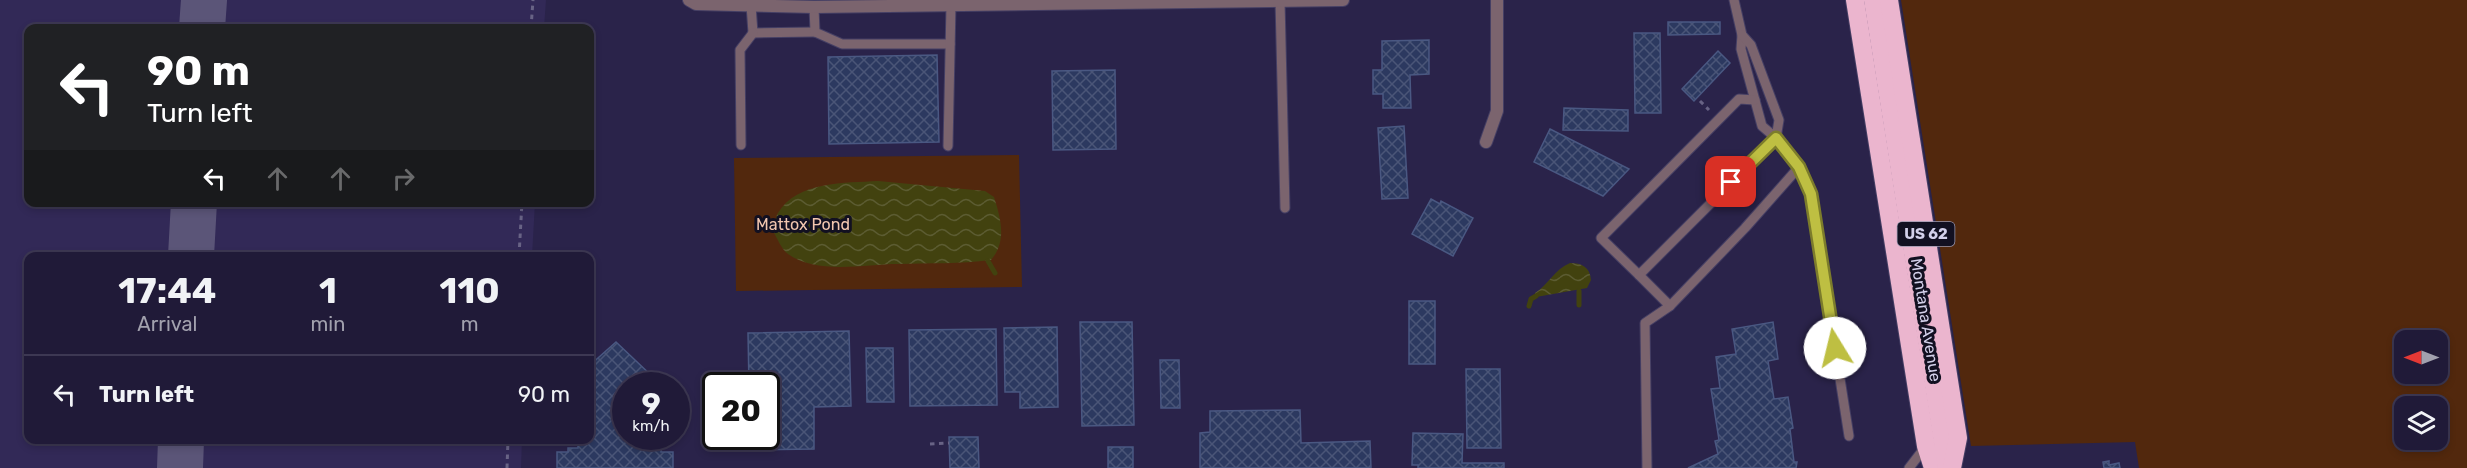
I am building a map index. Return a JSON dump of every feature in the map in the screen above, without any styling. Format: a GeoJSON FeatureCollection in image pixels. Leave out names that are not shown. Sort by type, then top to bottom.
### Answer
{"type":"FeatureCollection","features":[{"type":"Feature","properties":{"kind":"highway","name":"Montana Avenue"},"geometry":{"type":"LineString","coordinates":[[1855,0],[1926,446],[1933,468]]}},
{"type":"Feature","properties":{"kind":"highway"},"geometry":{"type":"LineString","coordinates":[[1873,0],[1947,468]]}},
{"type":"Feature","properties":{"kind":"highway","name":"Montana Avenue"},"geometry":{"type":"LineString","coordinates":[[1889,0],[1958,438],[1952,468]]}},
{"type":"Feature","properties":{"kind":"street"},"geometry":{"type":"LineString","coordinates":[[689,0],[696,4],[814,7],[951,2],[1343,0]]}},
{"type":"Feature","properties":{"kind":"street"},"geometry":{"type":"LineString","coordinates":[[1486,142],[1497,111],[1497,0]]}},
{"type":"Feature","properties":{"kind":"lane"},"geometry":{"type":"LineString","coordinates":[[1734,0],[1742,35],[1741,50],[1762,126],[1776,138],[1799,167],[1811,194],[1849,436]]}},
{"type":"Feature","properties":{"kind":"lane"},"geometry":{"type":"LineString","coordinates":[[1280,1],[1285,208]]}},
{"type":"Feature","properties":{"kind":"lane"},"geometry":{"type":"LineString","coordinates":[[948,146],[951,2]]}},
{"type":"Feature","properties":{"kind":"lane"},"geometry":{"type":"LineString","coordinates":[[741,145],[740,50],[753,33],[751,5]]}},
{"type":"Feature","properties":{"kind":"lane"},"geometry":{"type":"LineString","coordinates":[[814,7],[815,32]]}},
{"type":"Feature","properties":{"kind":"lane"},"geometry":{"type":"LineString","coordinates":[[753,33],[815,32],[842,44],[950,44]]}},
{"type":"Feature","properties":{"kind":"lane"},"geometry":{"type":"LineString","coordinates":[[1639,275],[1776,138],[1779,120],[1751,45],[1742,35]]}},
{"type":"Feature","properties":{"kind":"lane"},"geometry":{"type":"LineString","coordinates":[[1670,306],[1601,238],[1739,99],[1755,100]]}},
{"type":"Feature","properties":{"kind":"lane"},"geometry":{"type":"LineString","coordinates":[[1647,468],[1646,323],[1670,306],[1745,228],[1799,167]]}},
{"type":"Feature","properties":{"kind":"lane"},"geometry":{"type":"LineString","coordinates":[[1909,468],[1926,446]]}},
{"type":"Feature","properties":{"kind":"path"},"geometry":{"type":"LineString","coordinates":[[531,24],[533,0]]}},
{"type":"Feature","properties":{"kind":"path"},"geometry":{"type":"LineString","coordinates":[[519,252],[522,207]]}},
{"type":"Feature","properties":{"kind":"path"},"geometry":{"type":"LineString","coordinates":[[930,444],[949,443]]}},
{"type":"Feature","properties":{"kind":"path"},"geometry":{"type":"LineString","coordinates":[[507,468],[508,444]]}},
{"type":"Feature","properties":{"kind":"shaded area"},"geometry":{"type":"Polygon","coordinates":[[[0,0],[546,0],[544,24],[24,24],[24,207],[535,207],[532,252],[24,252],[24,444],[522,444],[521,468],[0,468],[0,0]]]}},
{"type":"Feature","properties":{"kind":"green space"},"geometry":{"type":"Polygon","coordinates":[[[1901,0],[2467,0],[2467,468],[2139,468],[2135,442],[1971,446],[1901,0]]]}},
{"type":"Feature","properties":{"kind":"green space","name":"Mattox Pond"},"geometry":{"type":"Polygon","coordinates":[[[1019,155],[1022,287],[736,291],[734,158],[1019,155]]]}},
{"type":"Feature","properties":{"kind":"water","name":"Mattox Pond"},"geometry":{"type":"Polygon","coordinates":[[[878,181],[985,191],[994,197],[999,213],[1001,238],[996,253],[991,260],[842,267],[813,264],[800,260],[784,250],[773,231],[777,215],[786,203],[810,189],[837,184],[878,181]]]}},
{"type":"Feature","properties":{"kind":"water"},"geometry":{"type":"Polygon","coordinates":[[[1570,263],[1582,265],[1587,269],[1591,280],[1587,288],[1536,297],[1535,293],[1560,269],[1570,263]]]}},
{"type":"Feature","properties":{"kind":"building"},"geometry":{"type":"Polygon","coordinates":[[[1668,22],[1720,22],[1720,34],[1668,35],[1668,22]]]}},
{"type":"Feature","properties":{"kind":"building"},"geometry":{"type":"Polygon","coordinates":[[[1634,33],[1660,33],[1661,113],[1635,113],[1634,33]]]}},
{"type":"Feature","properties":{"kind":"building"},"geometry":{"type":"Polygon","coordinates":[[[1429,40],[1429,74],[1410,75],[1411,108],[1383,108],[1383,94],[1373,94],[1373,70],[1382,70],[1382,41],[1429,40]]]}},
{"type":"Feature","properties":{"kind":"building"},"geometry":{"type":"Polygon","coordinates":[[[1718,51],[1730,63],[1694,101],[1682,89],[1718,51]]]}},
{"type":"Feature","properties":{"kind":"building"},"geometry":{"type":"Polygon","coordinates":[[[937,55],[939,142],[829,144],[828,57],[937,55]]]}},
{"type":"Feature","properties":{"kind":"building"},"geometry":{"type":"Polygon","coordinates":[[[1115,70],[1116,149],[1053,150],[1052,71],[1115,70]]]}},
{"type":"Feature","properties":{"kind":"building"},"geometry":{"type":"Polygon","coordinates":[[[1564,108],[1628,110],[1628,131],[1563,130],[1564,108]]]}},
{"type":"Feature","properties":{"kind":"building"},"geometry":{"type":"Polygon","coordinates":[[[1404,126],[1408,198],[1382,199],[1378,128],[1404,126]]]}},
{"type":"Feature","properties":{"kind":"building"},"geometry":{"type":"Polygon","coordinates":[[[1550,129],[1629,169],[1603,196],[1534,162],[1550,129]]]}},
{"type":"Feature","properties":{"kind":"building"},"geometry":{"type":"Polygon","coordinates":[[[1431,199],[1440,204],[1441,201],[1473,218],[1453,256],[1412,234],[1431,199]]]}},
{"type":"Feature","properties":{"kind":"building"},"geometry":{"type":"Polygon","coordinates":[[[1409,301],[1435,301],[1435,364],[1409,364],[1409,301]]]}},
{"type":"Feature","properties":{"kind":"building"},"geometry":{"type":"Polygon","coordinates":[[[1080,322],[1132,322],[1134,425],[1082,426],[1080,322]]]}},
{"type":"Feature","properties":{"kind":"building"},"geometry":{"type":"Polygon","coordinates":[[[1773,322],[1778,359],[1768,361],[1774,399],[1788,397],[1796,468],[1688,468],[1718,454],[1715,441],[1719,440],[1711,389],[1720,388],[1716,357],[1736,354],[1732,329],[1773,322]]]}},
{"type":"Feature","properties":{"kind":"building"},"geometry":{"type":"Polygon","coordinates":[[[1057,327],[1058,407],[1020,408],[1020,392],[1005,392],[1004,328],[1057,327]]]}},
{"type":"Feature","properties":{"kind":"building"},"geometry":{"type":"Polygon","coordinates":[[[996,329],[997,405],[910,406],[909,330],[996,329]]]}},
{"type":"Feature","properties":{"kind":"building"},"geometry":{"type":"Polygon","coordinates":[[[849,331],[851,406],[814,407],[814,449],[780,450],[780,372],[749,372],[748,333],[849,331]]]}},
{"type":"Feature","properties":{"kind":"building"},"geometry":{"type":"Polygon","coordinates":[[[616,342],[648,372],[612,372],[612,450],[673,452],[673,468],[557,468],[557,452],[568,452],[568,448],[578,448],[578,444],[594,444],[594,361],[616,342]]]}},
{"type":"Feature","properties":{"kind":"building"},"geometry":{"type":"Polygon","coordinates":[[[866,348],[893,348],[894,402],[867,402],[866,348]]]}},
{"type":"Feature","properties":{"kind":"building"},"geometry":{"type":"Polygon","coordinates":[[[1160,360],[1179,360],[1180,408],[1161,408],[1160,360]]]}},
{"type":"Feature","properties":{"kind":"building"},"geometry":{"type":"Polygon","coordinates":[[[1466,369],[1500,369],[1501,448],[1467,448],[1466,369]]]}},
{"type":"Feature","properties":{"kind":"building"},"geometry":{"type":"Polygon","coordinates":[[[1300,410],[1301,443],[1370,441],[1371,468],[1200,468],[1200,433],[1210,432],[1210,411],[1300,410]]]}},
{"type":"Feature","properties":{"kind":"building"},"geometry":{"type":"Polygon","coordinates":[[[1413,433],[1463,434],[1462,463],[1504,463],[1504,468],[1418,468],[1418,465],[1412,465],[1413,433]]]}},
{"type":"Feature","properties":{"kind":"building"},"geometry":{"type":"Polygon","coordinates":[[[949,437],[978,437],[979,468],[950,468],[949,437]]]}},
{"type":"Feature","properties":{"kind":"building"},"geometry":{"type":"Polygon","coordinates":[[[1108,447],[1133,447],[1133,468],[1108,468],[1108,447]]]}},
{"type":"Feature","properties":{"kind":"building"},"geometry":{"type":"Polygon","coordinates":[[[2109,461],[2109,465],[2119,463],[2120,468],[2104,468],[2103,462],[2109,461]]]}},
{"type":"Feature","properties":{"kind":"waterway"},"geometry":{"type":"LineString","coordinates":[[988,261],[995,273]]}},
{"type":"Feature","properties":{"kind":"waterway"},"geometry":{"type":"LineString","coordinates":[[1579,291],[1579,305]]}},
{"type":"Feature","properties":{"kind":"waterway"},"geometry":{"type":"LineString","coordinates":[[1529,306],[1531,299],[1536,296]]}},
{"type":"Feature","properties":{"kind":"taxiway"},"geometry":{"type":"LineString","coordinates":[[202,24],[204,0]]}},
{"type":"Feature","properties":{"kind":"taxiway"},"geometry":{"type":"LineString","coordinates":[[191,252],[194,207]]}},
{"type":"Feature","properties":{"kind":"taxiway"},"geometry":{"type":"LineString","coordinates":[[180,468],[181,444]]}},
{"type":"Feature","properties":{"kind":"route"},"geometry":{"type":"LineString","coordinates":[[1731,182],[1776,138],[1799,167],[1811,194],[1835,348]]}}]}
